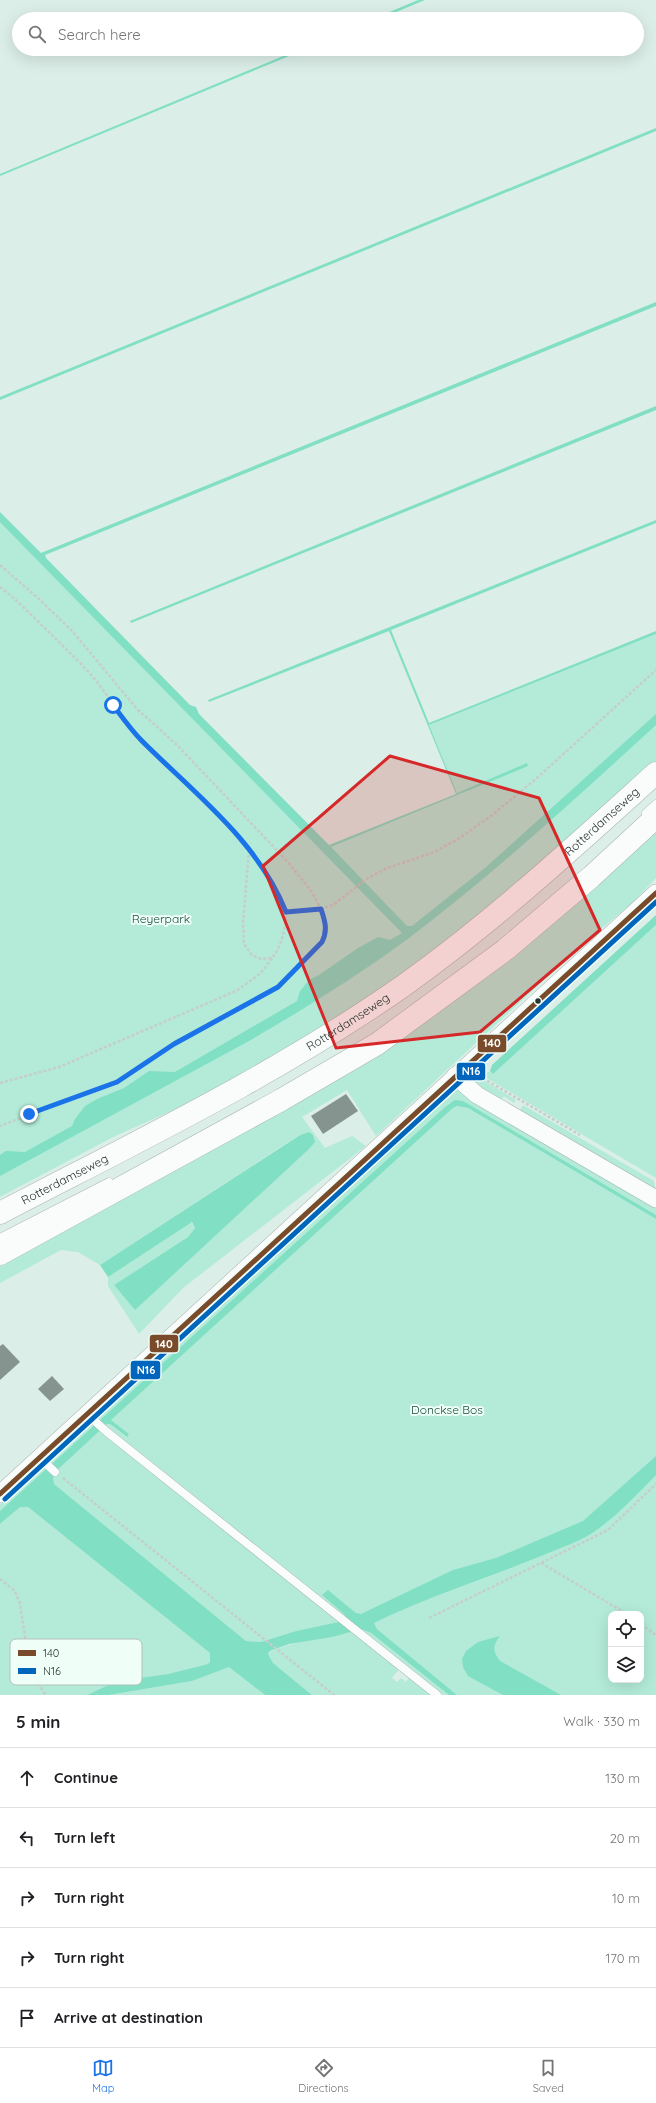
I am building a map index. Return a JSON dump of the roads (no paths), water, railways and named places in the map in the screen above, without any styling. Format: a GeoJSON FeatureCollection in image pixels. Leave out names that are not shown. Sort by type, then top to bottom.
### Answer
{"type":"FeatureCollection","features":[{"type":"Feature","properties":{"kind":"main road","name":"Rotterdamseweg"},"geometry":{"type":"LineString","coordinates":[[0,1213],[259,1076],[402,987],[468,938],[591,832],[656,773]]}},
{"type":"Feature","properties":{"kind":"main road","name":"Rotterdamseweg"},"geometry":{"type":"LineString","coordinates":[[0,1254],[281,1100],[376,1044],[505,950],[591,877],[647,819]]}},
{"type":"Feature","properties":{"kind":"street"},"geometry":{"type":"LineString","coordinates":[[0,1494],[44,1462],[472,1060],[656,893]]}},
{"type":"Feature","properties":{"kind":"street"},"geometry":{"type":"LineString","coordinates":[[455,1076],[477,1095],[656,1199]]}},
{"type":"Feature","properties":{"kind":"lane","name":"Rotterdamseweg"},"geometry":{"type":"LineString","coordinates":[[647,819],[656,804]]}},
{"type":"Feature","properties":{"kind":"lane","name":"Rotterdamseweg"},"geometry":{"type":"LineString","coordinates":[[0,1238],[118,1177]]}},
{"type":"Feature","properties":{"kind":"lane"},"geometry":{"type":"LineString","coordinates":[[92,1418],[106,1432],[437,1695]]}},
{"type":"Feature","properties":{"kind":"lane"},"geometry":{"type":"LineString","coordinates":[[44,1462],[56,1473]]}},
{"type":"Feature","properties":{"kind":"park label","name":"Reyerpark"},"geometry":{"type":"Point","coordinates":[161,919]}},
{"type":"Feature","properties":{"kind":"park label","name":"Donckse Bos"},"geometry":{"type":"Point","coordinates":[447,1410]}}]}
